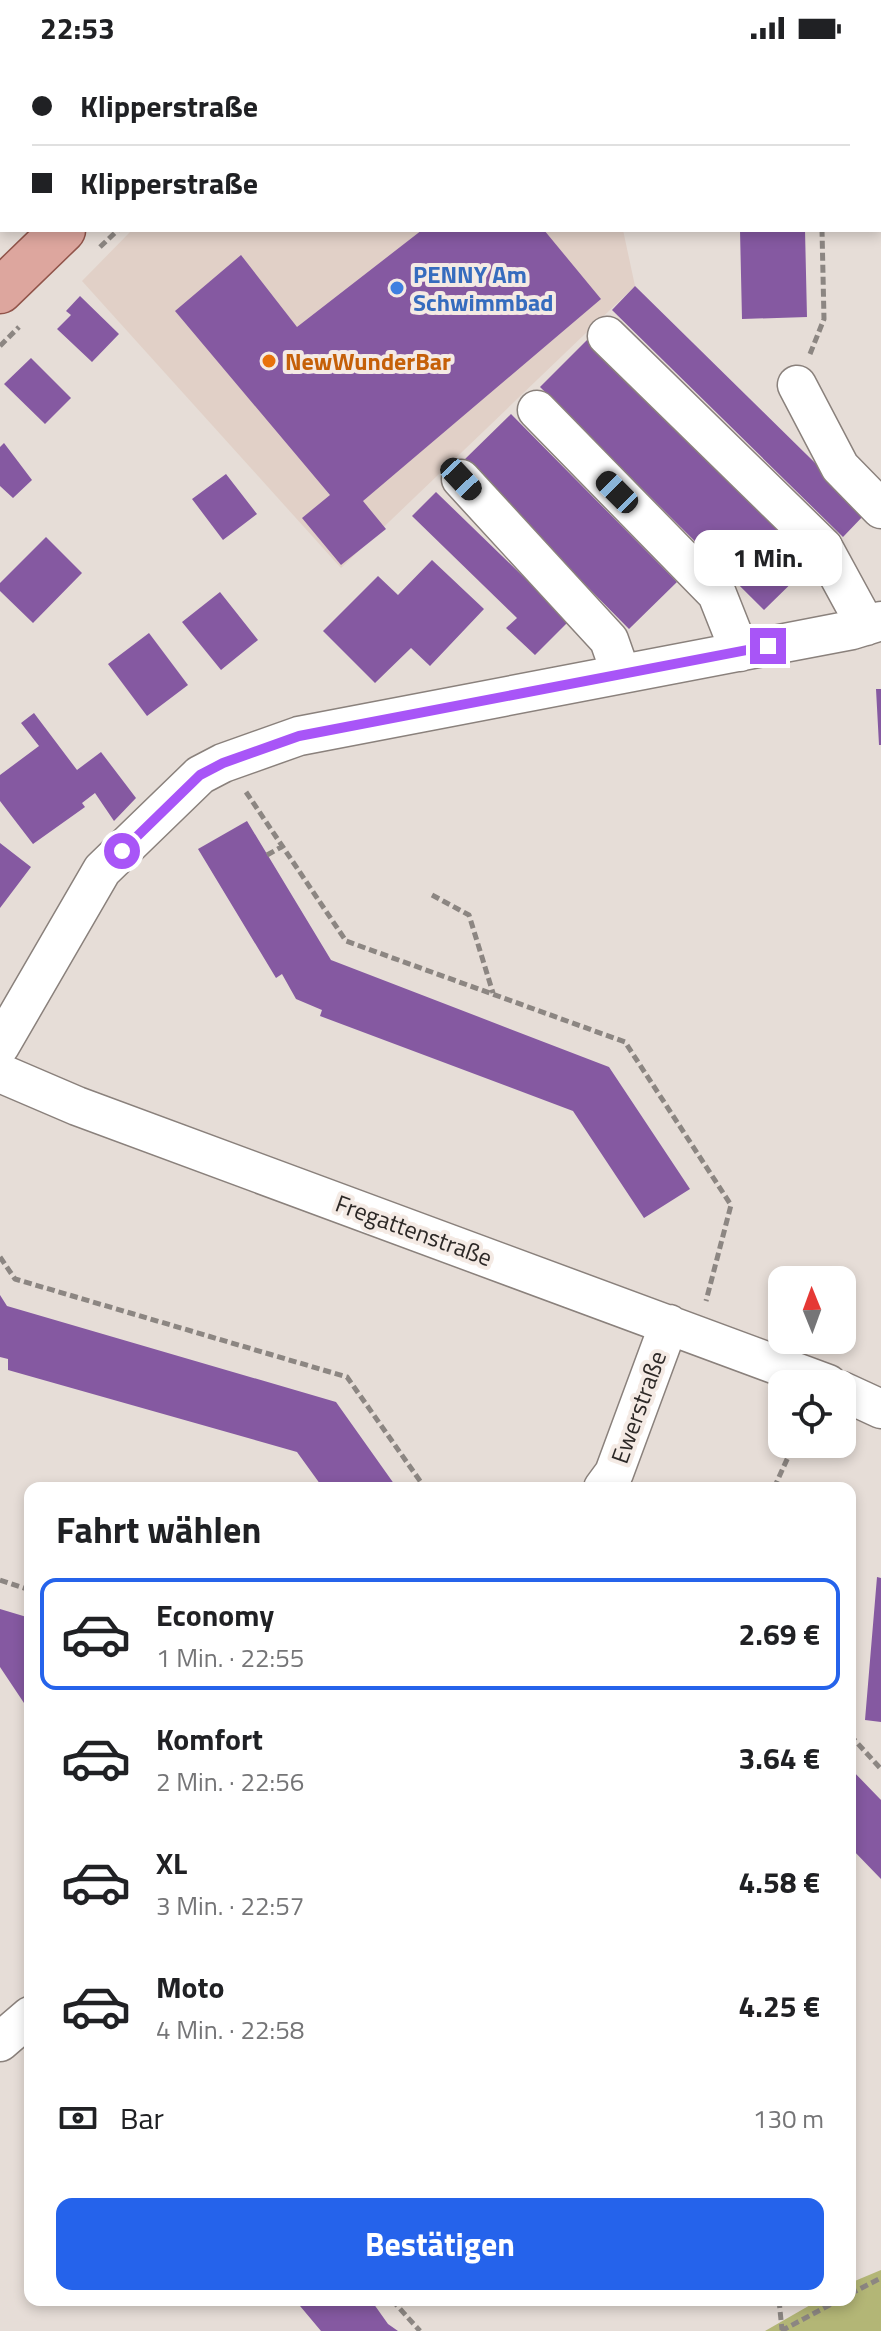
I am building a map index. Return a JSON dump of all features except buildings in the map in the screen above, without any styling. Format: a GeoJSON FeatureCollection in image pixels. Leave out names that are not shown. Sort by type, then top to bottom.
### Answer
{"type":"FeatureCollection","features":[{"type":"Feature","properties":{"kind":"main road"},"geometry":{"type":"LineString","coordinates":[[0,291],[61,232]]}},
{"type":"Feature","properties":{"kind":"street"},"geometry":{"type":"LineString","coordinates":[[0,1046],[102,870],[200,775],[223,763],[299,736],[874,624],[823,547],[607,336]]}},
{"type":"Feature","properties":{"kind":"street"},"geometry":{"type":"LineString","coordinates":[[797,385],[840,467],[881,509]]}},
{"type":"Feature","properties":{"kind":"street"},"geometry":{"type":"LineString","coordinates":[[537,410],[717,594],[740,652]]}},
{"type":"Feature","properties":{"kind":"street"},"geometry":{"type":"LineString","coordinates":[[461,479],[609,640],[621,674]]}},
{"type":"Feature","properties":{"kind":"street","name":"Fregattenstraße"},"geometry":{"type":"LineString","coordinates":[[0,1073],[77,1106],[791,1370]]}},
{"type":"Feature","properties":{"kind":"street","name":"Ewerstraße"},"geometry":{"type":"LineString","coordinates":[[607,1482],[682,1329]]}},
{"type":"Feature","properties":{"kind":"street"},"geometry":{"type":"LineString","coordinates":[[856,1397],[881,1409]]}},
{"type":"Feature","properties":{"kind":"street"},"geometry":{"type":"LineString","coordinates":[[0,2042],[24,2021]]}},
{"type":"Feature","properties":{"kind":"path"},"geometry":{"type":"LineString","coordinates":[[797,385],[824,319],[822,232]]}},
{"type":"Feature","properties":{"kind":"path"},"geometry":{"type":"LineString","coordinates":[[223,763],[346,941],[625,1042],[731,1205],[712,1284],[682,1329]]}},
{"type":"Feature","properties":{"kind":"path"},"geometry":{"type":"LineString","coordinates":[[267,855],[283,846]]}},
{"type":"Feature","properties":{"kind":"path"},"geometry":{"type":"LineString","coordinates":[[432,895],[469,915],[493,994]]}},
{"type":"Feature","properties":{"kind":"path"},"geometry":{"type":"LineString","coordinates":[[0,1257],[15,1279],[347,1377],[421,1482]]}},
{"type":"Feature","properties":{"kind":"path"},"geometry":{"type":"LineString","coordinates":[[777,1482],[788,1458]]}},
{"type":"Feature","properties":{"kind":"path"},"geometry":{"type":"LineString","coordinates":[[0,1580],[24,1588]]}},
{"type":"Feature","properties":{"kind":"path"},"geometry":{"type":"LineString","coordinates":[[856,1742],[881,1769]]}},
{"type":"Feature","properties":{"kind":"path"},"geometry":{"type":"LineString","coordinates":[[856,2291],[881,2278]]}},
{"type":"Feature","properties":{"kind":"path"},"geometry":{"type":"LineString","coordinates":[[397,2306],[420,2331]]}},
{"type":"Feature","properties":{"kind":"path"},"geometry":{"type":"LineString","coordinates":[[780,2306],[782,2330],[828,2306]]}},
{"type":"Feature","properties":{"kind":"shaded area"},"geometry":{"type":"Polygon","coordinates":[[[130,232],[623,232],[635,286],[341,568],[82,281],[130,232]]]}},
{"type":"Feature","properties":{"kind":"green space"},"geometry":{"type":"Polygon","coordinates":[[[881,2270],[881,2331],[765,2331],[809,2306],[856,2306],[856,2280],[881,2270]]]}},
{"type":"Feature","properties":{"kind":"place","name":"PENNY Am Schwimmbad"},"geometry":{"type":"Point","coordinates":[397,288]}},
{"type":"Feature","properties":{"kind":"place","name":"NewWunderBar"},"geometry":{"type":"Point","coordinates":[269,361]}},
{"type":"Feature","properties":{"kind":"route"},"geometry":{"type":"LineString","coordinates":[[122,851],[200,775],[223,763],[299,736],[768,646]]}}]}
